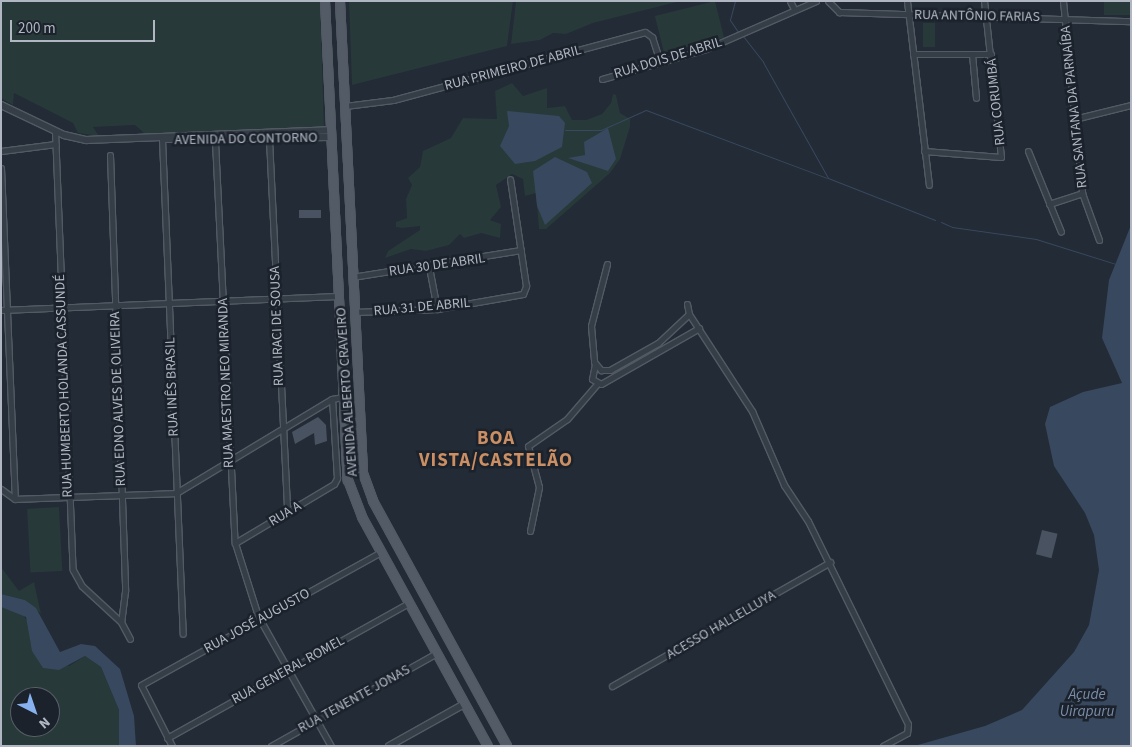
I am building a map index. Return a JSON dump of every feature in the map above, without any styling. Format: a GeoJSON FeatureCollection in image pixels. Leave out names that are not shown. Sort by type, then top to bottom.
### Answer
{"type":"FeatureCollection","features":[{"type":"Feature","properties":{"kind":"main road","name":"AVENIDA ALBERTO CRAVEIRO"},"geometry":{"type":"LineString","coordinates":[[325,1],[342,398],[351,489],[409,603],[488,746]]}},
{"type":"Feature","properties":{"kind":"main road","name":"AVENIDA ALBERTO CRAVEIRO"},"geometry":{"type":"LineString","coordinates":[[340,1],[363,473],[373,501],[507,746]]}},
{"type":"Feature","properties":{"kind":"main road"},"geometry":{"type":"LineString","coordinates":[[342,398],[358,397]]}},
{"type":"Feature","properties":{"kind":"street"},"geometry":{"type":"LineString","coordinates":[[790,1],[794,9]]}},
{"type":"Feature","properties":{"kind":"street","name":"RUA DOIS DE ABRIL"},"geometry":{"type":"LineString","coordinates":[[602,78],[706,49],[816,1]]}},
{"type":"Feature","properties":{"kind":"street","name":"RUA ANTÔNIO FARIAS"},"geometry":{"type":"LineString","coordinates":[[828,1],[839,12],[986,17],[1065,17],[1131,21]]}},
{"type":"Feature","properties":{"kind":"street"},"geometry":{"type":"LineString","coordinates":[[907,1],[929,185]]}},
{"type":"Feature","properties":{"kind":"street","name":"RUA CORUMBÁ"},"geometry":{"type":"LineString","coordinates":[[924,151],[1001,157],[984,1]]}},
{"type":"Feature","properties":{"kind":"street","name":"RUA SANTANA DA PARNAÍBA"},"geometry":{"type":"LineString","coordinates":[[1063,1],[1082,193],[1099,240]]}},
{"type":"Feature","properties":{"kind":"street","name":"RUA PRIMEIRO DE ABRIL"},"geometry":{"type":"LineString","coordinates":[[345,106],[402,97],[645,32],[652,37],[660,62]]}},
{"type":"Feature","properties":{"kind":"street"},"geometry":{"type":"LineString","coordinates":[[913,54],[991,54]]}},
{"type":"Feature","properties":{"kind":"street"},"geometry":{"type":"LineString","coordinates":[[972,54],[976,98]]}},
{"type":"Feature","properties":{"kind":"street","name":"AVENIDA DO CONTORNO"},"geometry":{"type":"LineString","coordinates":[[1,105],[55,131],[86,140],[330,134]]}},
{"type":"Feature","properties":{"kind":"street"},"geometry":{"type":"LineString","coordinates":[[1074,119],[1131,105]]}},
{"type":"Feature","properties":{"kind":"street","name":"RUA HUMBERTO HOLANDA CASSUNDÉ"},"geometry":{"type":"LineString","coordinates":[[55,131],[69,497],[74,575],[121,622]]}},
{"type":"Feature","properties":{"kind":"street","name":"AVENIDA DO CONTORNO"},"geometry":{"type":"LineString","coordinates":[[162,139],[215,141],[330,134]]}},
{"type":"Feature","properties":{"kind":"street","name":"RUA INÊS BRASIL"},"geometry":{"type":"LineString","coordinates":[[162,139],[183,634]]}},
{"type":"Feature","properties":{"kind":"street","name":"RUA IRACI DE SOUSA"},"geometry":{"type":"LineString","coordinates":[[269,139],[281,428],[288,512]]}},
{"type":"Feature","properties":{"kind":"street","name":"RUA MAESTRO NEO MIRANDA"},"geometry":{"type":"LineString","coordinates":[[215,141],[229,460],[235,543],[260,620],[331,746]]}},
{"type":"Feature","properties":{"kind":"street"},"geometry":{"type":"LineString","coordinates":[[1,151],[56,144]]}},
{"type":"Feature","properties":{"kind":"street"},"geometry":{"type":"LineString","coordinates":[[1028,151],[1060,232]]}},
{"type":"Feature","properties":{"kind":"street","name":"RUA EDNO ALVES DE OLIVEIRA"},"geometry":{"type":"LineString","coordinates":[[110,155],[126,605],[121,622]]}},
{"type":"Feature","properties":{"kind":"street"},"geometry":{"type":"LineString","coordinates":[[1,168],[4,310],[15,499]]}},
{"type":"Feature","properties":{"kind":"street"},"geometry":{"type":"LineString","coordinates":[[510,179],[521,250]]}},
{"type":"Feature","properties":{"kind":"street"},"geometry":{"type":"LineString","coordinates":[[1049,204],[1082,193]]}},
{"type":"Feature","properties":{"kind":"street","name":"RUA 30 DE ABRIL"},"geometry":{"type":"LineString","coordinates":[[352,277],[429,267],[521,250]]}},
{"type":"Feature","properties":{"kind":"street","name":"RUA 31 DE ABRIL"},"geometry":{"type":"LineString","coordinates":[[354,312],[436,308],[520,295],[526,291],[521,250]]}},
{"type":"Feature","properties":{"kind":"street"},"geometry":{"type":"LineString","coordinates":[[597,384],[592,377],[595,364],[591,326],[607,264]]}},
{"type":"Feature","properties":{"kind":"street"},"geometry":{"type":"LineString","coordinates":[[429,267],[436,308]]}},
{"type":"Feature","properties":{"kind":"street"},"geometry":{"type":"LineString","coordinates":[[4,310],[338,296]]}},
{"type":"Feature","properties":{"kind":"street"},"geometry":{"type":"LineString","coordinates":[[687,304],[689,314],[752,411],[784,485],[830,562],[909,727],[904,736],[883,746]]}},
{"type":"Feature","properties":{"kind":"street"},"geometry":{"type":"LineString","coordinates":[[595,364],[604,371],[613,369],[658,343],[689,314]]}},
{"type":"Feature","properties":{"kind":"street"},"geometry":{"type":"LineString","coordinates":[[530,531],[539,487],[528,446],[567,419],[597,384],[699,328]]}},
{"type":"Feature","properties":{"kind":"street"},"geometry":{"type":"LineString","coordinates":[[1,489],[15,499],[176,493],[281,428],[332,399],[342,398]]}},
{"type":"Feature","properties":{"kind":"street","name":"RUA A"},"geometry":{"type":"LineString","coordinates":[[235,543],[334,484],[332,399]]}},
{"type":"Feature","properties":{"kind":"street","name":"RUA JOSÉ AUGUSTO"},"geometry":{"type":"LineString","coordinates":[[167,738],[140,686],[382,552]]}},
{"type":"Feature","properties":{"kind":"street","name":"ACESSO HALLELLUYA"},"geometry":{"type":"LineString","coordinates":[[612,686],[830,562]]}},
{"type":"Feature","properties":{"kind":"street","name":"RUA GENERAL ROMEL"},"geometry":{"type":"LineString","coordinates":[[167,738],[409,603]]}},
{"type":"Feature","properties":{"kind":"street"},"geometry":{"type":"LineString","coordinates":[[121,622],[130,639]]}},
{"type":"Feature","properties":{"kind":"street","name":"RUA TENENTE JONAS"},"geometry":{"type":"LineString","coordinates":[[271,746],[437,652]]}},
{"type":"Feature","properties":{"kind":"street"},"geometry":{"type":"LineString","coordinates":[[389,746],[464,704]]}},
{"type":"Feature","properties":{"kind":"street"},"geometry":{"type":"LineString","coordinates":[[167,738],[172,746]]}},
{"type":"Feature","properties":{"kind":"shaded area"},"geometry":{"type":"Polygon","coordinates":[[[1,1],[320,1],[324,127],[145,134],[135,125],[93,127],[99,136],[78,133],[73,123],[14,93],[13,105],[1,98],[1,1]]]}},
{"type":"Feature","properties":{"kind":"shaded area"},"geometry":{"type":"Polygon","coordinates":[[[349,1],[513,1],[507,46],[352,85],[349,1]]]}},
{"type":"Feature","properties":{"kind":"shaded area"},"geometry":{"type":"Polygon","coordinates":[[[516,1],[681,1],[593,23],[566,34],[553,33],[540,40],[511,44],[516,1]]]}},
{"type":"Feature","properties":{"kind":"shaded area"},"geometry":{"type":"Polygon","coordinates":[[[715,1],[724,38],[664,53],[655,16],[715,1]]]}},
{"type":"Feature","properties":{"kind":"shaded area"},"geometry":{"type":"Polygon","coordinates":[[[1104,1],[1131,1],[1131,15],[1104,15],[1104,1]]]}},
{"type":"Feature","properties":{"kind":"shaded area"},"geometry":{"type":"Polygon","coordinates":[[[923,23],[935,23],[935,47],[923,47],[923,23]]]}},
{"type":"Feature","properties":{"kind":"shaded area"},"geometry":{"type":"Polygon","coordinates":[[[512,83],[523,96],[547,88],[547,108],[565,106],[572,120],[586,120],[602,114],[611,103],[613,94],[616,95],[620,113],[630,119],[630,127],[620,159],[610,173],[546,229],[539,229],[536,193],[525,196],[523,179],[512,174],[496,185],[501,207],[490,220],[501,224],[500,238],[481,233],[464,238],[460,234],[449,245],[426,251],[411,249],[385,258],[388,251],[420,230],[420,226],[396,227],[396,222],[407,218],[406,199],[412,185],[408,178],[420,167],[423,151],[451,138],[463,118],[497,119],[495,91],[512,83]]]}},
{"type":"Feature","properties":{"kind":"shaded area"},"geometry":{"type":"Polygon","coordinates":[[[59,507],[62,571],[30,573],[27,509],[59,507]]]}},
{"type":"Feature","properties":{"kind":"shaded area"},"geometry":{"type":"Polygon","coordinates":[[[1,567],[19,591],[34,582],[41,614],[25,600],[1,594],[1,567]]]}},
{"type":"Feature","properties":{"kind":"shaded area"},"geometry":{"type":"Polygon","coordinates":[[[1,607],[22,613],[30,625],[30,641],[69,666],[85,656],[101,667],[119,710],[119,746],[1,746],[1,607]]]}},
{"type":"Feature","properties":{"kind":"water"},"geometry":{"type":"Polygon","coordinates":[[[507,111],[559,116],[565,123],[562,147],[535,161],[515,164],[500,146],[509,126],[507,111]]]}},
{"type":"Feature","properties":{"kind":"water"},"geometry":{"type":"Polygon","coordinates":[[[608,128],[616,159],[608,171],[568,158],[585,155],[584,142],[608,128]]]}},
{"type":"Feature","properties":{"kind":"water"},"geometry":{"type":"Polygon","coordinates":[[[555,157],[587,172],[592,183],[545,225],[537,206],[533,171],[555,157]]]}},
{"type":"Feature","properties":{"kind":"water","name":"Açude Uirapuru"},"geometry":{"type":"Polygon","coordinates":[[[1131,225],[1131,746],[914,746],[985,726],[1022,710],[1074,652],[1089,625],[1099,570],[1094,535],[1085,513],[1054,466],[1045,424],[1050,407],[1083,392],[1122,383],[1102,338],[1109,280],[1131,225]]]}},
{"type":"Feature","properties":{"kind":"water"},"geometry":{"type":"Polygon","coordinates":[[[1,594],[25,600],[36,608],[60,652],[81,644],[95,646],[120,669],[134,716],[136,746],[119,746],[119,710],[101,667],[85,656],[59,670],[43,668],[32,651],[26,617],[1,607],[1,594]]]}},
{"type":"Feature","properties":{"kind":"building"},"geometry":{"type":"Polygon","coordinates":[[[299,210],[321,210],[321,218],[299,218],[299,210]]]}},
{"type":"Feature","properties":{"kind":"building"},"geometry":{"type":"Polygon","coordinates":[[[318,417],[326,425],[327,441],[315,445],[314,433],[295,444],[292,432],[318,417]]]}},
{"type":"Feature","properties":{"kind":"building"},"geometry":{"type":"Polygon","coordinates":[[[1042,530],[1058,534],[1051,558],[1036,554],[1042,530]]]}},
{"type":"Feature","properties":{"kind":"waterway"},"geometry":{"type":"LineString","coordinates":[[735,1],[730,20],[738,32]]}},
{"type":"Feature","properties":{"kind":"waterway"},"geometry":{"type":"LineString","coordinates":[[743,36],[763,62],[828,178],[935,220]]}},
{"type":"Feature","properties":{"kind":"waterway"},"geometry":{"type":"LineString","coordinates":[[565,130],[601,130],[646,110],[827,178]]}},
{"type":"Feature","properties":{"kind":"waterway"},"geometry":{"type":"LineString","coordinates":[[941,222],[952,227],[1036,239],[1116,264]]}},
{"type":"Feature","properties":{"kind":"district","name":"BOA VISTA/CASTELÃO"},"geometry":{"type":"Point","coordinates":[496,450]}}]}
